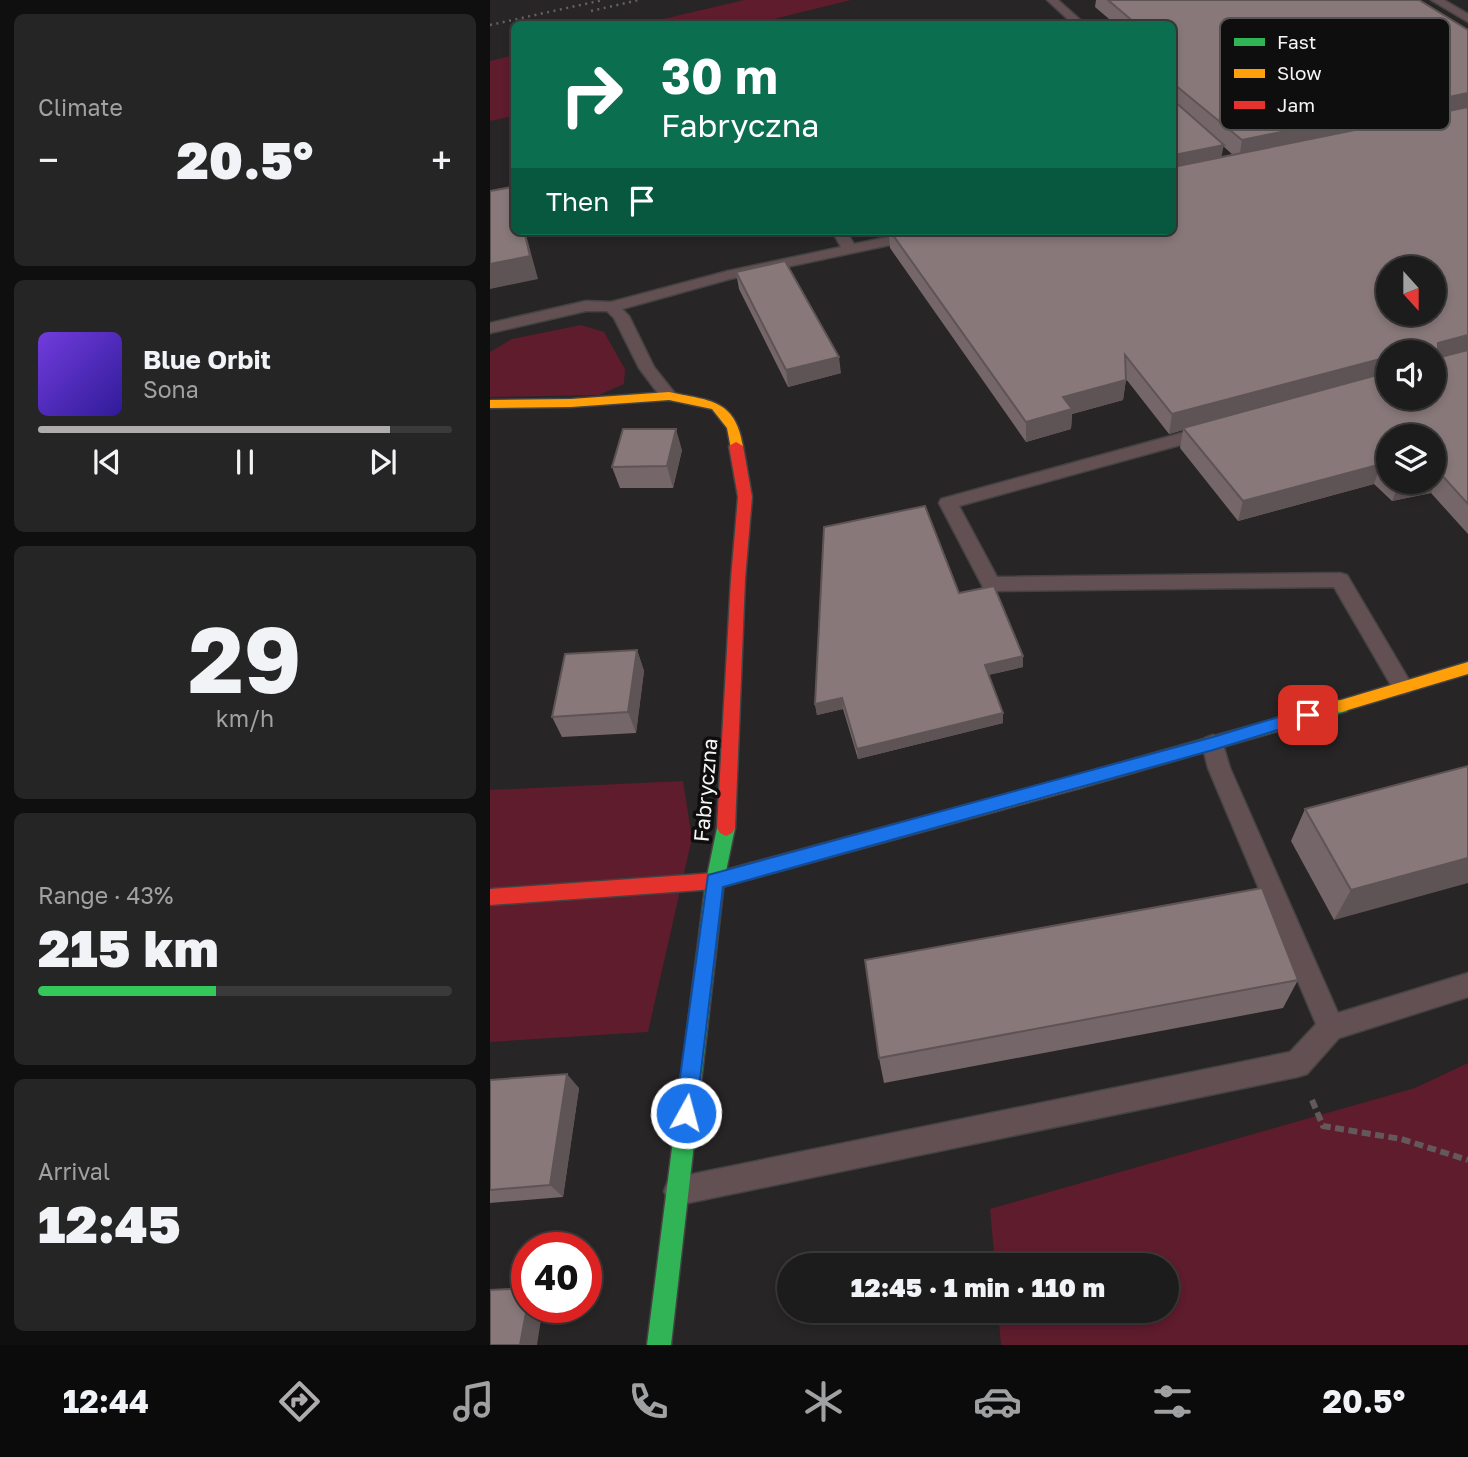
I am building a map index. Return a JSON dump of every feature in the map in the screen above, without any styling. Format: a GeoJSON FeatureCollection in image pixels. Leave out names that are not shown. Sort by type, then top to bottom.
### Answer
{"type":"FeatureCollection","features":[{"type":"Feature","properties":{"kind":"street","name":"Fabryczna"},"geometry":{"type":"LineString","coordinates":[[490,404],[571,403],[669,396],[716,406],[733,427],[744,497],[728,818],[715,881],[659,1345]]}},
{"type":"Feature","properties":{"kind":"street"},"geometry":{"type":"LineString","coordinates":[[490,897],[715,881],[1213,744],[1468,668]]}},
{"type":"Feature","properties":{"kind":"lane"},"geometry":{"type":"LineString","coordinates":[[1052,0],[1076,21]]}},
{"type":"Feature","properties":{"kind":"lane"},"geometry":{"type":"LineString","coordinates":[[1436,0],[1468,19]]}},
{"type":"Feature","properties":{"kind":"lane"},"geometry":{"type":"LineString","coordinates":[[841,235],[850,250]]}},
{"type":"Feature","properties":{"kind":"lane"},"geometry":{"type":"LineString","coordinates":[[490,328],[586,306],[611,307],[728,275],[919,235]]}},
{"type":"Feature","properties":{"kind":"lane"},"geometry":{"type":"LineString","coordinates":[[611,307],[621,316],[647,368],[669,396]]}},
{"type":"Feature","properties":{"kind":"lane"},"geometry":{"type":"LineString","coordinates":[[1228,426],[948,503],[991,584],[1340,579],[1402,686]]}},
{"type":"Feature","properties":{"kind":"lane"},"geometry":{"type":"LineString","coordinates":[[1213,744],[1219,768],[1331,1028]]}},
{"type":"Feature","properties":{"kind":"lane"},"geometry":{"type":"LineString","coordinates":[[676,1191],[1297,1064],[1331,1028],[1468,985]]}},
{"type":"Feature","properties":{"kind":"path"},"geometry":{"type":"LineString","coordinates":[[1297,1064],[1323,1126],[1401,1139],[1468,1160]]}},
{"type":"Feature","properties":{"kind":"shaded area"},"geometry":{"type":"Polygon","coordinates":[[[744,0],[851,0],[766,21],[655,21],[744,0]]]}},
{"type":"Feature","properties":{"kind":"shaded area"},"geometry":{"type":"Polygon","coordinates":[[[511,56],[511,117],[490,121],[490,61],[511,56]]]}},
{"type":"Feature","properties":{"kind":"shaded area"},"geometry":{"type":"Polygon","coordinates":[[[581,325],[604,332],[625,369],[624,384],[599,395],[490,397],[490,352],[512,339],[581,325]]]}},
{"type":"Feature","properties":{"kind":"shaded area"},"geometry":{"type":"Polygon","coordinates":[[[683,781],[692,838],[648,1032],[490,1042],[490,790],[683,781]]]}},
{"type":"Feature","properties":{"kind":"shaded area"},"geometry":{"type":"Polygon","coordinates":[[[1468,1063],[1468,1345],[1001,1345],[999,1323],[1179,1323],[1179,1253],[994,1253],[990,1209],[1415,1088],[1468,1063]]]}},
{"type":"Feature","properties":{"kind":"building"},"geometry":{"type":"Polygon","coordinates":[[[1108,0],[1419,0],[1448,18],[1220,18],[1220,122],[1176,86],[1176,21],[1133,21],[1108,0]]]}},
{"type":"Feature","properties":{"kind":"building"},"geometry":{"type":"Polygon","coordinates":[[[1450,19],[1468,30],[1468,93],[1450,97],[1450,19]]]}},
{"type":"Feature","properties":{"kind":"building"},"geometry":{"type":"Polygon","coordinates":[[[1176,103],[1224,145],[1176,155],[1176,103]]]}},
{"type":"Feature","properties":{"kind":"building"},"geometry":{"type":"Polygon","coordinates":[[[1468,107],[1468,335],[1446,341],[1376,340],[1376,360],[1172,414],[1125,355],[1126,380],[1063,397],[1072,409],[1026,422],[893,235],[1176,235],[1176,166],[1355,130],[1450,130],[1450,111],[1468,107]]]}},
{"type":"Feature","properties":{"kind":"building"},"geometry":{"type":"Polygon","coordinates":[[[1230,130],[1290,130],[1242,140],[1230,130]]]}},
{"type":"Feature","properties":{"kind":"building"},"geometry":{"type":"Polygon","coordinates":[[[511,187],[511,235],[525,235],[530,256],[490,264],[490,191],[511,187]]]}},
{"type":"Feature","properties":{"kind":"building"},"geometry":{"type":"Polygon","coordinates":[[[785,261],[839,357],[786,370],[736,272],[785,261]]]}},
{"type":"Feature","properties":{"kind":"building"},"geometry":{"type":"Polygon","coordinates":[[[1468,350],[1468,504],[1446,480],[1446,424],[1376,424],[1376,465],[1243,501],[1183,428],[1376,375],[1376,410],[1446,410],[1446,356],[1468,350]]]}},
{"type":"Feature","properties":{"kind":"building"},"geometry":{"type":"Polygon","coordinates":[[[623,429],[676,429],[667,466],[612,467],[623,429]]]}},
{"type":"Feature","properties":{"kind":"building"},"geometry":{"type":"Polygon","coordinates":[[[925,506],[959,593],[994,586],[1023,656],[985,665],[1003,713],[857,749],[842,698],[815,704],[824,527],[925,506]]]}},
{"type":"Feature","properties":{"kind":"building"},"geometry":{"type":"Polygon","coordinates":[[[637,650],[628,712],[552,717],[565,654],[637,650]]]}},
{"type":"Feature","properties":{"kind":"building"},"geometry":{"type":"Polygon","coordinates":[[[1468,766],[1468,858],[1351,890],[1305,809],[1468,766]]]}},
{"type":"Feature","properties":{"kind":"building"},"geometry":{"type":"Polygon","coordinates":[[[1262,888],[1298,980],[879,1058],[865,960],[1262,888]]]}},
{"type":"Feature","properties":{"kind":"building"},"geometry":{"type":"Polygon","coordinates":[[[567,1074],[550,1185],[490,1190],[490,1080],[567,1074]]]}},
{"type":"Feature","properties":{"kind":"building"},"geometry":{"type":"Polygon","coordinates":[[[511,1289],[511,1323],[524,1323],[520,1345],[490,1345],[490,1290],[511,1289]]]}},
{"type":"Feature","properties":{"kind":"railway"},"geometry":{"type":"LineString","coordinates":[[490,25],[603,0]]}},
{"type":"Feature","properties":{"kind":"railway"},"geometry":{"type":"LineString","coordinates":[[591,11],[639,0]]}},
{"type":"Feature","properties":{"kind":"traffic: fast"},"geometry":{"type":"LineString","coordinates":[[1080,781],[1341,706]]}},
{"type":"Feature","properties":{"kind":"traffic: fast"},"geometry":{"type":"LineString","coordinates":[[659,1345],[715,881],[726,828]]}},
{"type":"Feature","properties":{"kind":"traffic: slow"},"geometry":{"type":"LineString","coordinates":[[490,404],[571,403],[669,396],[716,406],[733,427],[736,446]]}},
{"type":"Feature","properties":{"kind":"traffic: slow"},"geometry":{"type":"LineString","coordinates":[[1341,706],[1468,668]]}},
{"type":"Feature","properties":{"kind":"traffic: slow"},"geometry":{"type":"LineString","coordinates":[[751,871],[1080,781]]}},
{"type":"Feature","properties":{"kind":"traffic: jam"},"geometry":{"type":"LineString","coordinates":[[726,828],[738,579],[745,497],[736,446]]}},
{"type":"Feature","properties":{"kind":"traffic: jam"},"geometry":{"type":"LineString","coordinates":[[490,897],[715,881],[751,871]]}},
{"type":"Feature","properties":{"kind":"route"},"geometry":{"type":"LineString","coordinates":[[686,1113],[715,881],[1213,744],[1308,715]]}}]}
